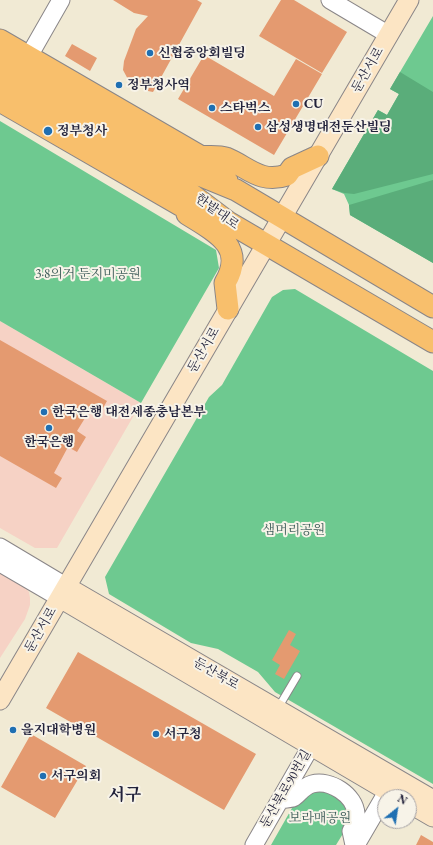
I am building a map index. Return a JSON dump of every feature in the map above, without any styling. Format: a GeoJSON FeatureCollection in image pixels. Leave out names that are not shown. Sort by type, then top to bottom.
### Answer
{"type":"FeatureCollection","features":[{"type":"Feature","properties":{"kind":"main road","name":"둔산서로"},"geometry":{"type":"LineString","coordinates":[[0,700],[409,0]]}},
{"type":"Feature","properties":{"kind":"main road"},"geometry":{"type":"LineString","coordinates":[[0,40],[200,156],[236,190]]}},
{"type":"Feature","properties":{"kind":"main road","name":"한밭대로"},"geometry":{"type":"LineString","coordinates":[[0,62],[192,172],[236,190],[433,307]]}},
{"type":"Feature","properties":{"kind":"main road","name":"한밭대로"},"geometry":{"type":"LineString","coordinates":[[0,84],[187,190],[228,222],[433,342]]}},
{"type":"Feature","properties":{"kind":"main road"},"geometry":{"type":"LineString","coordinates":[[0,101],[180,205],[228,222]]}},
{"type":"Feature","properties":{"kind":"main road"},"geometry":{"type":"LineString","coordinates":[[200,156],[225,158],[251,173],[266,178],[281,178],[287,175],[292,168],[318,156]]}},
{"type":"Feature","properties":{"kind":"main road"},"geometry":{"type":"LineString","coordinates":[[180,205],[184,212],[213,230],[224,239],[229,246],[232,254],[232,265],[230,274],[224,283],[228,309]]}},
{"type":"Feature","properties":{"kind":"main road","name":"둔산북로"},"geometry":{"type":"LineString","coordinates":[[63,592],[277,709],[315,740]]}},
{"type":"Feature","properties":{"kind":"main road","name":"둔산북로"},"geometry":{"type":"LineString","coordinates":[[63,592],[315,740],[394,789]]}},
{"type":"Feature","properties":{"kind":"main road","name":"둔산북로"},"geometry":{"type":"LineString","coordinates":[[417,795],[433,800]]}},
{"type":"Feature","properties":{"kind":"main road"},"geometry":{"type":"LineString","coordinates":[[417,808],[433,817]]}},
{"type":"Feature","properties":{"kind":"street"},"geometry":{"type":"LineString","coordinates":[[28,56],[61,0]]}},
{"type":"Feature","properties":{"kind":"street"},"geometry":{"type":"LineString","coordinates":[[330,0],[389,35]]}},
{"type":"Feature","properties":{"kind":"street","name":"둔산북로"},"geometry":{"type":"LineString","coordinates":[[0,547],[63,592]]}},
{"type":"Feature","properties":{"kind":"street","name":"둔산북로"},"geometry":{"type":"LineString","coordinates":[[0,563],[63,592]]}},
{"type":"Feature","properties":{"kind":"street","name":"둔산북로90번길"},"geometry":{"type":"LineString","coordinates":[[254,845],[315,740]]}},
{"type":"Feature","properties":{"kind":"street"},"geometry":{"type":"LineString","coordinates":[[280,800],[294,798],[302,788],[313,783],[324,783],[340,789],[349,797],[354,806],[356,822],[351,831],[355,845]]}},
{"type":"Feature","properties":{"kind":"street"},"geometry":{"type":"LineString","coordinates":[[355,845],[377,813]]}},
{"type":"Feature","properties":{"kind":"lane"},"geometry":{"type":"LineString","coordinates":[[277,709],[297,676]]}},
{"type":"Feature","properties":{"kind":"shaded area"},"geometry":{"type":"Polygon","coordinates":[[[0,321],[141,403],[57,548],[35,548],[0,528],[0,321]]]}},
{"type":"Feature","properties":{"kind":"shaded area"},"geometry":{"type":"Polygon","coordinates":[[[0,570],[21,583],[29,592],[30,605],[25,619],[0,658],[0,570]]]}},
{"type":"Feature","properties":{"kind":"green space"},"geometry":{"type":"Polygon","coordinates":[[[433,16],[433,263],[350,215],[349,205],[344,194],[332,189],[378,110],[387,115],[399,94],[390,89],[433,16]]]}},
{"type":"Feature","properties":{"kind":"green space"},"geometry":{"type":"Polygon","coordinates":[[[400,72],[433,92],[433,174],[354,194],[344,193],[332,189],[378,110],[387,115],[399,94],[390,89],[400,72]]]}},
{"type":"Feature","properties":{"kind":"green space","name":"3·8의거 둔지미공원"},"geometry":{"type":"Polygon","coordinates":[[[0,121],[216,250],[219,268],[141,403],[0,321],[0,121]]]}},
{"type":"Feature","properties":{"kind":"green space"},"geometry":{"type":"Polygon","coordinates":[[[433,180],[433,263],[350,215],[349,205],[433,180]]]}},
{"type":"Feature","properties":{"kind":"green space","name":"샘머리공원"},"geometry":{"type":"Polygon","coordinates":[[[295,289],[433,371],[433,784],[275,692],[258,672],[218,649],[191,643],[109,594],[105,577],[209,397],[222,385],[272,297],[283,290],[295,289]]]}},
{"type":"Feature","properties":{"kind":"green space","name":"보라매공원"},"geometry":{"type":"Polygon","coordinates":[[[315,789],[337,794],[349,812],[347,827],[336,845],[271,845],[296,801],[315,789]]]}},
{"type":"Feature","properties":{"kind":"building","name":"신협중앙회빌딩"},"geometry":{"type":"Polygon","coordinates":[[[113,0],[197,0],[202,3],[153,92],[148,91],[142,83],[137,85],[130,83],[123,70],[124,61],[136,29],[148,16],[134,13],[113,0]]]}},
{"type":"Feature","properties":{"kind":"building"},"geometry":{"type":"Polygon","coordinates":[[[281,0],[294,0],[347,32],[322,73],[259,36],[281,0]]]}},
{"type":"Feature","properties":{"kind":"building"},"geometry":{"type":"Polygon","coordinates":[[[72,44],[97,58],[90,71],[65,56],[72,44]]]}},
{"type":"Feature","properties":{"kind":"building","name":"삼성생명대전둔산빌딩"},"geometry":{"type":"Polygon","coordinates":[[[204,55],[274,96],[296,59],[322,74],[274,155],[178,99],[204,55]]]}},
{"type":"Feature","properties":{"kind":"building","name":"한국은행 대전세종충남본부"},"geometry":{"type":"Polygon","coordinates":[[[0,340],[107,401],[99,415],[90,410],[77,431],[86,437],[77,452],[68,447],[54,473],[62,478],[56,488],[0,456],[0,340]]]}},
{"type":"Feature","properties":{"kind":"building"},"geometry":{"type":"Polygon","coordinates":[[[289,630],[296,634],[290,645],[300,651],[284,679],[275,674],[280,665],[272,660],[289,630]]]}},
{"type":"Feature","properties":{"kind":"building","name":"서구청"},"geometry":{"type":"Polygon","coordinates":[[[78,652],[256,754],[224,810],[46,708],[78,652]]]}},
{"type":"Feature","properties":{"kind":"building","name":"서구의회"},"geometry":{"type":"Polygon","coordinates":[[[31,734],[86,766],[55,818],[1,787],[31,734]]]}},
{"type":"Feature","properties":{"kind":"building"},"geometry":{"type":"Polygon","coordinates":[[[421,835],[433,842],[433,845],[416,845],[421,835]]]}},
{"type":"Feature","properties":{"kind":"place","name":"신협중앙회빌딩"},"geometry":{"type":"Point","coordinates":[150,53]}},
{"type":"Feature","properties":{"kind":"place","name":"정부청사역"},"geometry":{"type":"Point","coordinates":[119,85]}},
{"type":"Feature","properties":{"kind":"place","name":"CU"},"geometry":{"type":"Point","coordinates":[296,104]}},
{"type":"Feature","properties":{"kind":"place","name":"스타벅스"},"geometry":{"type":"Point","coordinates":[212,108]}},
{"type":"Feature","properties":{"kind":"place","name":"삼성생명대전둔산빌딩"},"geometry":{"type":"Point","coordinates":[258,127]}},
{"type":"Feature","properties":{"kind":"place","name":"정부청사"},"geometry":{"type":"Point","coordinates":[48,131]}},
{"type":"Feature","properties":{"kind":"place","name":"한국은행 대전세종충남본부"},"geometry":{"type":"Point","coordinates":[44,412]}},
{"type":"Feature","properties":{"kind":"place","name":"한국은행"},"geometry":{"type":"Point","coordinates":[49,428]}},
{"type":"Feature","properties":{"kind":"place","name":"을지대학병원"},"geometry":{"type":"Point","coordinates":[13,730]}},
{"type":"Feature","properties":{"kind":"place","name":"서구청"},"geometry":{"type":"Point","coordinates":[156,734]}},
{"type":"Feature","properties":{"kind":"place","name":"서구의회"},"geometry":{"type":"Point","coordinates":[43,776]}},
{"type":"Feature","properties":{"kind":"district","name":"서구"},"geometry":{"type":"Point","coordinates":[125,795]}}]}
